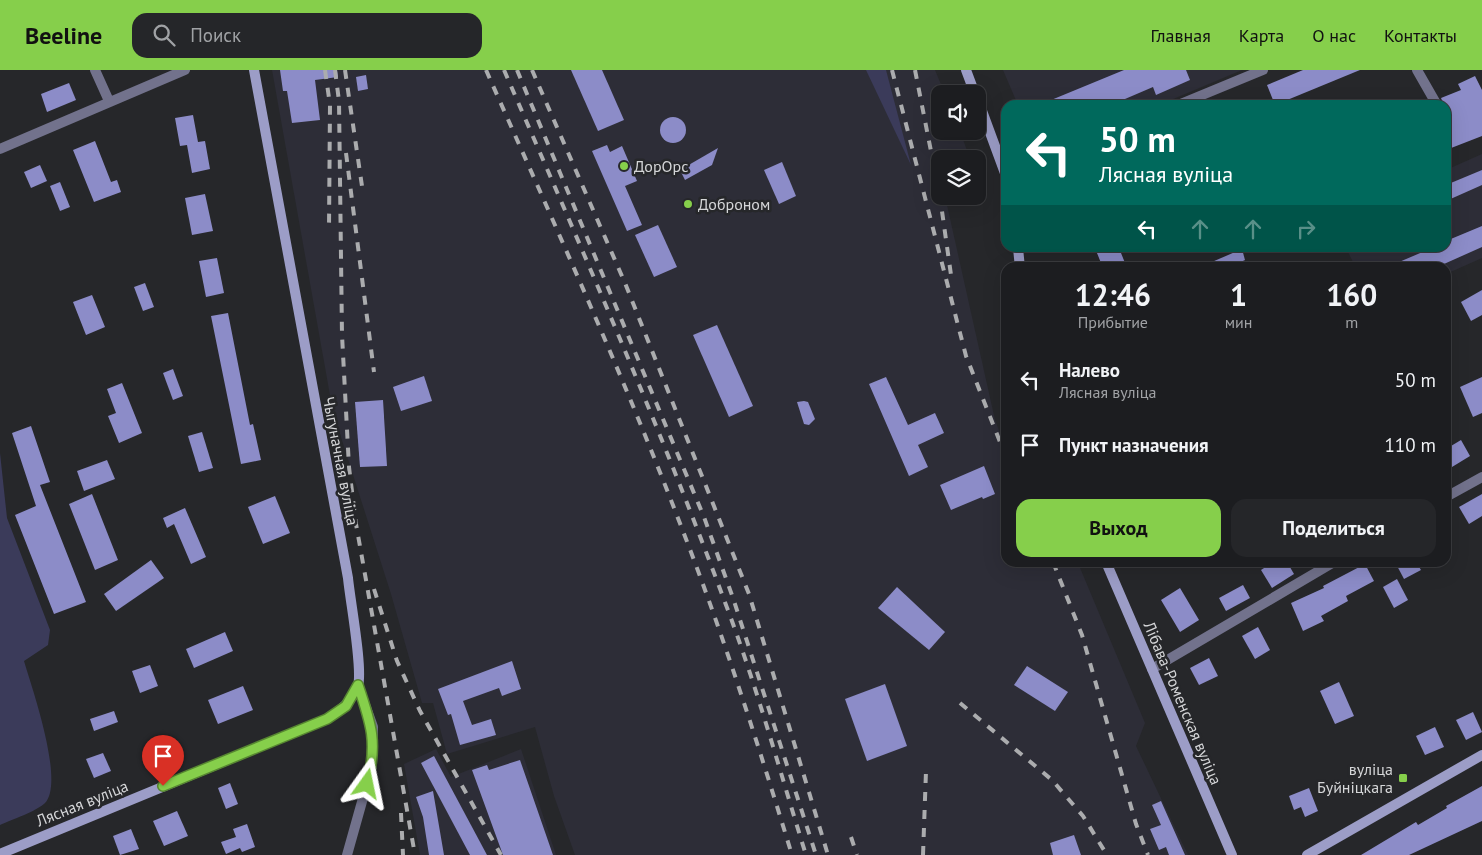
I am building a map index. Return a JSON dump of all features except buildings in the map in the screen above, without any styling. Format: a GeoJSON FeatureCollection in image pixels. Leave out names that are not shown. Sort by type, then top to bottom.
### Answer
{"type":"FeatureCollection","features":[{"type":"Feature","properties":{"kind":"main road","name":"Чыгуначная вуліца"},"geometry":{"type":"LineString","coordinates":[[254,70],[348,578],[358,656],[358,685]]}},
{"type":"Feature","properties":{"kind":"main road"},"geometry":{"type":"LineString","coordinates":[[966,70],[972,85]]}},
{"type":"Feature","properties":{"kind":"main road"},"geometry":{"type":"LineString","coordinates":[[986,122],[1001,162]]}},
{"type":"Feature","properties":{"kind":"main road","name":"Лібава-Роменская вуліца"},"geometry":{"type":"LineString","coordinates":[[1108,567],[1232,855]]}},
{"type":"Feature","properties":{"kind":"main road","name":"Лясная вуліца"},"geometry":{"type":"LineString","coordinates":[[0,854],[327,719],[346,706],[358,685]]}},
{"type":"Feature","properties":{"kind":"main road"},"geometry":{"type":"LineString","coordinates":[[1307,855],[1482,755]]}},
{"type":"Feature","properties":{"kind":"street"},"geometry":{"type":"LineString","coordinates":[[95,70],[109,101]]}},
{"type":"Feature","properties":{"kind":"street"},"geometry":{"type":"LineString","coordinates":[[0,149],[185,70]]}},
{"type":"Feature","properties":{"kind":"street"},"geometry":{"type":"LineString","coordinates":[[1190,100],[1263,70]]}},
{"type":"Feature","properties":{"kind":"street"},"geometry":{"type":"LineString","coordinates":[[1417,70],[1434,100]]}},
{"type":"Feature","properties":{"kind":"street"},"geometry":{"type":"LineString","coordinates":[[1451,495],[1482,477]]}},
{"type":"Feature","properties":{"kind":"street"},"geometry":{"type":"LineString","coordinates":[[1152,669],[1325,567]]}},
{"type":"Feature","properties":{"kind":"street","name":"Чыгуначная вуліца"},"geometry":{"type":"LineString","coordinates":[[347,855],[372,766],[373,727],[358,685]]}},
{"type":"Feature","properties":{"kind":"shaded area"},"geometry":{"type":"Polygon","coordinates":[[[272,70],[935,70],[941,85],[931,85],[931,140],[963,140],[967,150],[931,150],[931,205],[947,205],[995,420],[1001,436],[1001,567],[1080,567],[1145,723],[1136,746],[1188,855],[575,855],[554,796],[535,727],[447,754],[433,703],[422,703],[391,594],[333,412],[272,70]]]}},
{"type":"Feature","properties":{"kind":"shaded area"},"geometry":{"type":"Polygon","coordinates":[[[866,70],[886,70],[911,165],[866,70]]]}},
{"type":"Feature","properties":{"kind":"shaded area"},"geometry":{"type":"Polygon","coordinates":[[[1003,70],[1242,70],[1171,100],[1016,100],[1003,70]]]}},
{"type":"Feature","properties":{"kind":"shaded area"},"geometry":{"type":"Polygon","coordinates":[[[1482,154],[1482,258],[1451,272],[1451,262],[1353,262],[1348,252],[1451,252],[1451,168],[1482,154]]]}},
{"type":"Feature","properties":{"kind":"shaded area"},"geometry":{"type":"Polygon","coordinates":[[[0,453],[7,518],[50,630],[48,645],[24,661],[45,734],[51,776],[50,792],[45,803],[0,825],[0,453]]]}},
{"type":"Feature","properties":{"kind":"shaded area"},"geometry":{"type":"Polygon","coordinates":[[[436,749],[451,777],[521,749],[556,855],[420,855],[404,764],[436,749]]]}},
{"type":"Feature","properties":{"kind":"railway"},"geometry":{"type":"LineString","coordinates":[[325,70],[330,105],[329,228]]}},
{"type":"Feature","properties":{"kind":"railway"},"geometry":{"type":"LineString","coordinates":[[335,70],[339,101],[342,335],[349,467],[356,524],[415,855]]}},
{"type":"Feature","properties":{"kind":"railway"},"geometry":{"type":"LineString","coordinates":[[345,70],[363,193]]}},
{"type":"Feature","properties":{"kind":"railway"},"geometry":{"type":"LineString","coordinates":[[486,70],[611,354],[681,526],[740,689],[792,855]]}},
{"type":"Feature","properties":{"kind":"railway"},"geometry":{"type":"LineString","coordinates":[[504,70],[619,336],[700,537],[748,667],[806,855]]}},
{"type":"Feature","properties":{"kind":"railway"},"geometry":{"type":"LineString","coordinates":[[517,70],[704,517],[733,598],[816,855]]}},
{"type":"Feature","properties":{"kind":"railway"},"geometry":{"type":"LineString","coordinates":[[532,70],[625,283],[749,594],[828,855]]}},
{"type":"Feature","properties":{"kind":"railway"},"geometry":{"type":"LineString","coordinates":[[892,70],[966,356],[1001,444]]}},
{"type":"Feature","properties":{"kind":"railway"},"geometry":{"type":"LineString","coordinates":[[915,70],[940,197],[951,275]]}},
{"type":"Feature","properties":{"kind":"railway"},"geometry":{"type":"LineString","coordinates":[[346,153],[374,372]]}},
{"type":"Feature","properties":{"kind":"railway"},"geometry":{"type":"LineString","coordinates":[[1055,567],[1082,635],[1136,824],[1148,855]]}},
{"type":"Feature","properties":{"kind":"railway"},"geometry":{"type":"LineString","coordinates":[[374,589],[397,661],[420,711],[501,855]]}},
{"type":"Feature","properties":{"kind":"railway"},"geometry":{"type":"LineString","coordinates":[[960,703],[1052,780],[1083,816],[1107,855]]}},
{"type":"Feature","properties":{"kind":"railway"},"geometry":{"type":"LineString","coordinates":[[923,855],[926,771]]}},
{"type":"Feature","properties":{"kind":"railway"},"geometry":{"type":"LineString","coordinates":[[401,813],[403,855]]}},
{"type":"Feature","properties":{"kind":"railway"},"geometry":{"type":"LineString","coordinates":[[851,837],[857,855]]}},
{"type":"Feature","properties":{"kind":"place","name":"ДорОрс"},"geometry":{"type":"Point","coordinates":[624,166]}},
{"type":"Feature","properties":{"kind":"place","name":"Доброном"},"geometry":{"type":"Point","coordinates":[688,204]}},
{"type":"Feature","properties":{"kind":"place","name":"вуліца Буйніцкага"},"geometry":{"type":"Point","coordinates":[1403,778]}},
{"type":"Feature","properties":{"kind":"route"},"geometry":{"type":"LineString","coordinates":[[163,786],[327,719],[346,706],[358,685],[373,727],[372,766],[367,784]]}}]}
